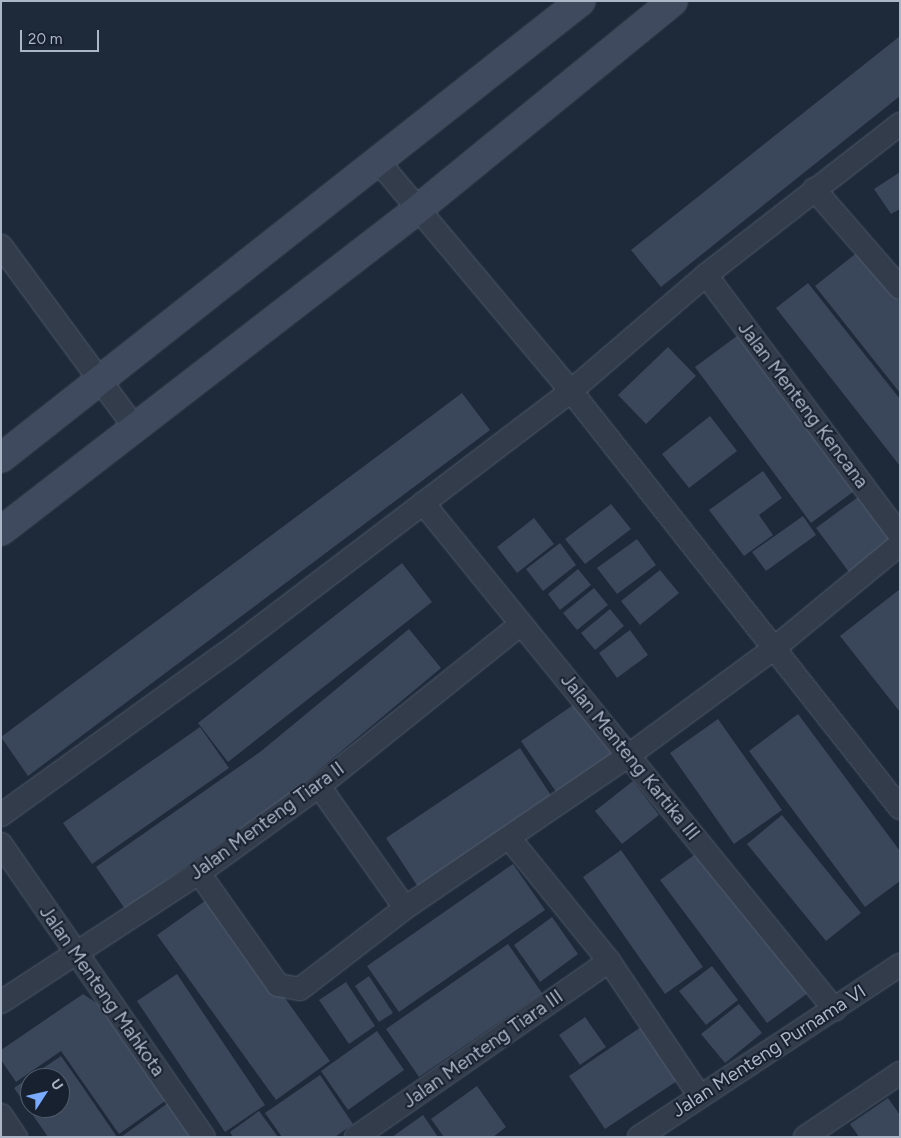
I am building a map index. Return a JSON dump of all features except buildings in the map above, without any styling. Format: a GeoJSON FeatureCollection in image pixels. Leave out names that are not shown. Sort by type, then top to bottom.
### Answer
{"type":"FeatureCollection","features":[{"type":"Feature","properties":{"kind":"street"},"geometry":{"type":"LineString","coordinates":[[1,458],[100,383],[378,160],[581,1]]}},
{"type":"Feature","properties":{"kind":"street"},"geometry":{"type":"LineString","coordinates":[[1,532],[417,210],[673,1]]}},
{"type":"Feature","properties":{"kind":"street"},"geometry":{"type":"LineString","coordinates":[[1,815],[226,653],[571,391],[706,275],[814,189],[900,124]]}},
{"type":"Feature","properties":{"kind":"street"},"geometry":{"type":"LineString","coordinates":[[378,160],[417,210],[571,391],[772,650],[900,808]]}},
{"type":"Feature","properties":{"kind":"street"},"geometry":{"type":"LineString","coordinates":[[814,189],[900,288]]}},
{"type":"Feature","properties":{"kind":"street"},"geometry":{"type":"LineString","coordinates":[[1,246],[100,383],[135,428]]}},
{"type":"Feature","properties":{"kind":"street","name":"Jalan Menteng Kencana"},"geometry":{"type":"LineString","coordinates":[[706,275],[900,535]]}},
{"type":"Feature","properties":{"kind":"street","name":"Jalan Menteng Kartika III"},"geometry":{"type":"LineString","coordinates":[[423,503],[836,1010]]}},
{"type":"Feature","properties":{"kind":"street"},"geometry":{"type":"LineString","coordinates":[[198,873],[278,985],[287,990],[300,989],[405,908],[510,839],[772,650],[900,544]]}},
{"type":"Feature","properties":{"kind":"street","name":"Jalan Menteng Tiara II"},"geometry":{"type":"LineString","coordinates":[[1,1002],[198,873],[319,786],[521,624]]}},
{"type":"Feature","properties":{"kind":"street"},"geometry":{"type":"LineString","coordinates":[[319,786],[405,908]]}},
{"type":"Feature","properties":{"kind":"street"},"geometry":{"type":"LineString","coordinates":[[510,839],[610,961],[699,1094]]}},
{"type":"Feature","properties":{"kind":"street","name":"Jalan Menteng Mahkota"},"geometry":{"type":"LineString","coordinates":[[1,844],[204,1137]]}},
{"type":"Feature","properties":{"kind":"street","name":"Jalan Menteng Tiara III"},"geometry":{"type":"LineString","coordinates":[[356,1137],[610,961]]}},
{"type":"Feature","properties":{"kind":"street","name":"Jalan Menteng Purnama VI"},"geometry":{"type":"LineString","coordinates":[[639,1137],[699,1094],[836,1010],[900,965]]}},
{"type":"Feature","properties":{"kind":"street"},"geometry":{"type":"LineString","coordinates":[[805,1137],[897,1080]]}},
{"type":"Feature","properties":{"kind":"street"},"geometry":{"type":"LineString","coordinates":[[1,1115],[16,1137]]}}]}
